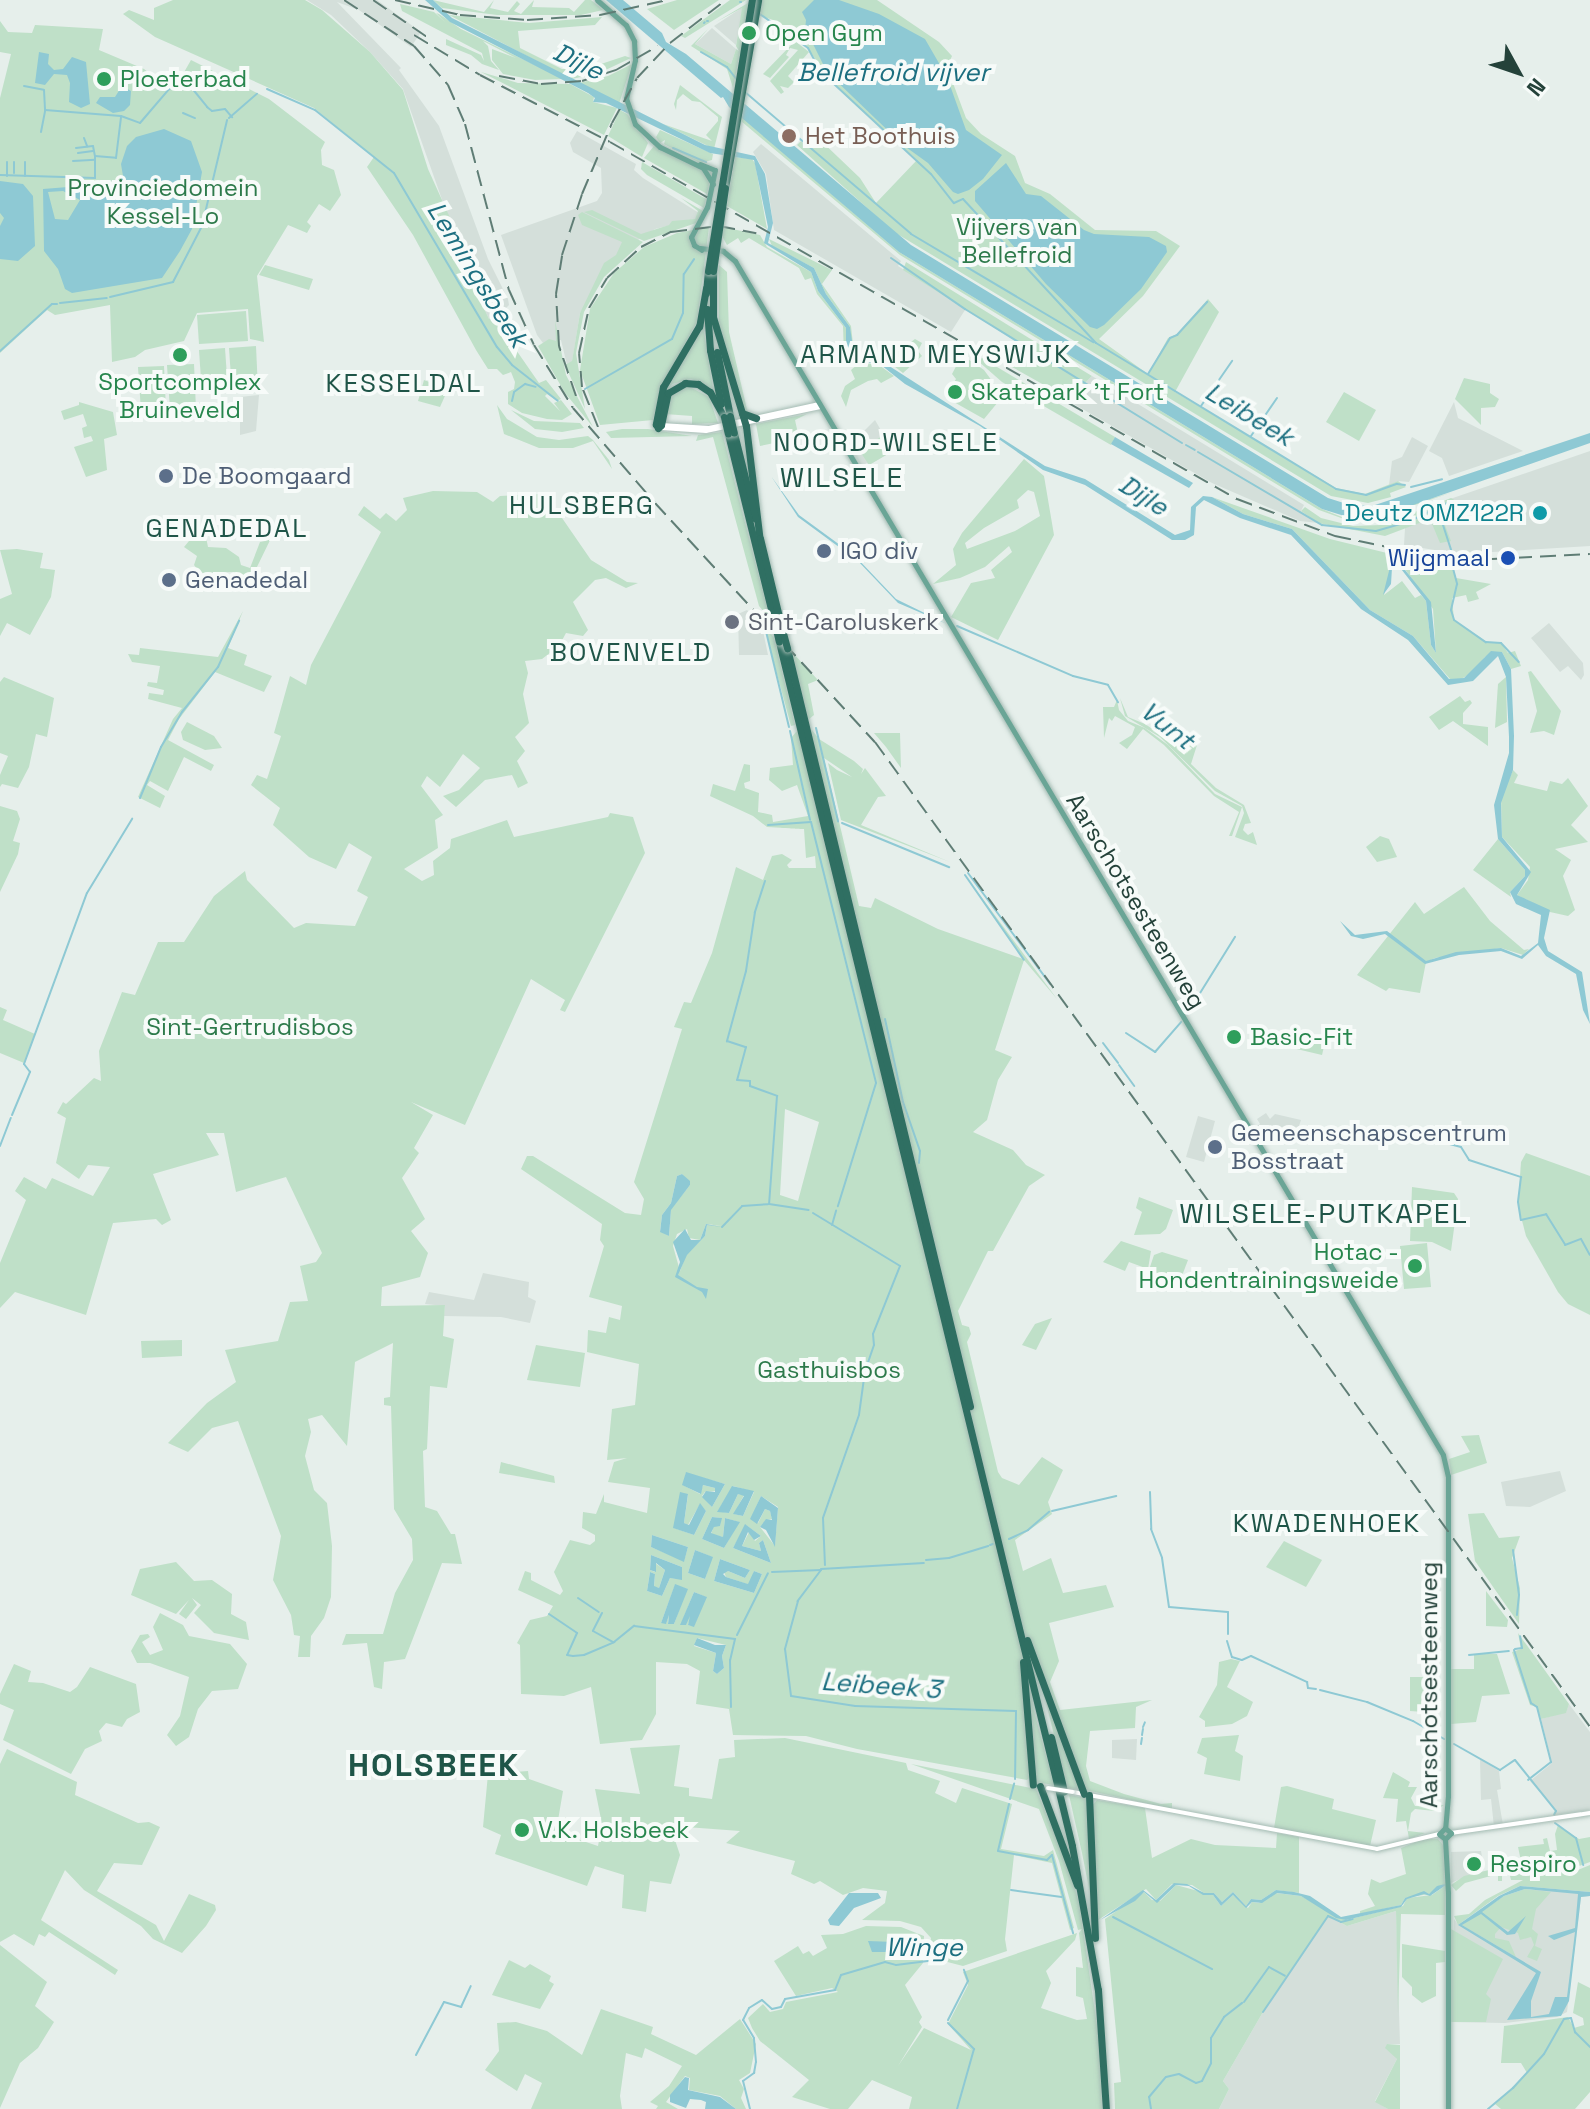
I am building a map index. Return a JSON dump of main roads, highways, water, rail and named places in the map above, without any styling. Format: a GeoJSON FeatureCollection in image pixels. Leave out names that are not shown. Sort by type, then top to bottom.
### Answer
{"type":"FeatureCollection","features":[{"type":"Feature","properties":{"kind":"highway"},"geometry":{"type":"LineString","coordinates":[[658,426],[666,380],[699,326],[711,271],[755,0]]}},
{"type":"Feature","properties":{"kind":"highway"},"geometry":{"type":"LineString","coordinates":[[711,271],[713,317],[727,417]]}},
{"type":"Feature","properties":{"kind":"highway"},"geometry":{"type":"LineString","coordinates":[[706,288],[709,340],[727,417]]}},
{"type":"Feature","properties":{"kind":"highway"},"geometry":{"type":"LineString","coordinates":[[713,317],[739,424],[775,625],[801,719]]}},
{"type":"Feature","properties":{"kind":"highway"},"geometry":{"type":"LineString","coordinates":[[658,426],[668,393],[685,383],[698,384],[710,392],[727,417],[739,424],[760,542],[787,648],[804,733],[1077,1846],[1095,1938]]}},
{"type":"Feature","properties":{"kind":"highway"},"geometry":{"type":"LineString","coordinates":[[739,424],[756,418]]}},
{"type":"Feature","properties":{"kind":"highway"},"geometry":{"type":"LineString","coordinates":[[739,424],[760,542]]}},
{"type":"Feature","properties":{"kind":"highway"},"geometry":{"type":"LineString","coordinates":[[1024,1638],[1040,1786],[1084,1901]]}},
{"type":"Feature","properties":{"kind":"highway"},"geometry":{"type":"LineString","coordinates":[[1024,1638],[1087,1795],[1108,2109]]}},
{"type":"Feature","properties":{"kind":"highway"},"geometry":{"type":"LineString","coordinates":[[1024,1638],[1084,1901],[1098,1990],[1108,2109]]}},
{"type":"Feature","properties":{"kind":"main road"},"geometry":{"type":"LineString","coordinates":[[597,0],[626,25],[634,41],[635,60],[626,91],[633,120],[642,134],[658,144],[715,170],[713,184]]}},
{"type":"Feature","properties":{"kind":"main road"},"geometry":{"type":"LineString","coordinates":[[692,162],[706,172],[713,184]]}},
{"type":"Feature","properties":{"kind":"main road","name":"Aarschotsesteenweg"},"geometry":{"type":"LineString","coordinates":[[713,184],[709,202],[691,237],[700,248],[726,253],[735,261],[1443,1455],[1448,1476],[1448,1830],[1445,1839],[1448,2109]]}},
{"type":"Feature","properties":{"kind":"main road"},"geometry":{"type":"LineString","coordinates":[[756,418],[820,406]]}},
{"type":"Feature","properties":{"kind":"main road"},"geometry":{"type":"LineString","coordinates":[[658,426],[698,429],[739,424],[820,406]]}},
{"type":"Feature","properties":{"kind":"main road"},"geometry":{"type":"LineString","coordinates":[[1040,1786],[1377,1849],[1439,1834]]}},
{"type":"Feature","properties":{"kind":"main road"},"geometry":{"type":"LineString","coordinates":[[1448,1830],[1590,1813]]}},
{"type":"Feature","properties":{"kind":"main road","name":"Aarschotsesteenweg"},"geometry":{"type":"LineString","coordinates":[[1445,1839],[1439,1834],[1448,1830]]}},
{"type":"Feature","properties":{"kind":"water"},"geometry":{"type":"Polygon","coordinates":[[[425,0],[433,0],[452,18],[705,145],[755,156],[765,174],[773,223],[768,243],[814,268],[826,294],[850,327],[854,355],[883,362],[1045,466],[1085,479],[1175,535],[1190,530],[1191,507],[1203,496],[1212,497],[1243,514],[1292,529],[1370,610],[1413,636],[1449,679],[1464,678],[1491,651],[1502,652],[1511,669],[1514,736],[1513,770],[1501,803],[1502,837],[1531,872],[1517,895],[1550,910],[1544,938],[1548,951],[1582,972],[1590,1024],[1583,1010],[1576,974],[1546,956],[1538,945],[1522,959],[1501,951],[1459,955],[1425,964],[1385,934],[1363,939],[1351,936],[1340,921],[1355,935],[1387,931],[1426,961],[1456,952],[1501,948],[1521,956],[1538,943],[1541,915],[1516,904],[1510,892],[1525,876],[1525,870],[1498,839],[1494,805],[1509,753],[1509,737],[1506,677],[1498,656],[1473,681],[1448,685],[1408,640],[1361,609],[1291,535],[1240,518],[1204,500],[1196,507],[1194,535],[1185,540],[1172,540],[1085,485],[1043,470],[980,426],[905,384],[881,365],[852,359],[846,349],[846,328],[818,291],[811,272],[764,243],[768,227],[754,160],[710,153],[606,103],[593,102],[595,98],[588,93],[450,22],[425,0]]]}},
{"type":"Feature","properties":{"kind":"water"},"geometry":{"type":"Polygon","coordinates":[[[606,0],[623,0],[662,33],[666,42],[686,54],[911,245],[1328,498],[1350,505],[1372,506],[1590,433],[1590,443],[1376,518],[1354,519],[1322,509],[899,252],[729,107],[723,97],[606,0]]]}},
{"type":"Feature","properties":{"kind":"water","name":"Bellefroid vijver"},"geometry":{"type":"Polygon","coordinates":[[[814,0],[839,0],[879,14],[925,39],[947,77],[966,130],[1002,155],[983,179],[969,190],[958,194],[953,192],[928,163],[903,145],[827,72],[813,44],[804,39],[806,20],[802,12],[814,0]]]}},
{"type":"Feature","properties":{"kind":"water"},"geometry":{"type":"Polygon","coordinates":[[[39,52],[49,54],[48,64],[54,70],[63,69],[72,57],[86,62],[90,104],[81,108],[69,102],[70,83],[67,75],[54,74],[45,85],[35,83],[39,52]]]}},
{"type":"Feature","properties":{"kind":"water"},"geometry":{"type":"Polygon","coordinates":[[[122,86],[131,91],[130,105],[124,111],[113,113],[96,103],[100,97],[115,97],[122,86]]]}},
{"type":"Feature","properties":{"kind":"water"},"geometry":{"type":"Polygon","coordinates":[[[164,129],[191,141],[202,172],[192,229],[162,278],[72,293],[65,289],[58,269],[44,251],[43,189],[118,183],[123,176],[121,164],[127,146],[136,137],[164,129]],[[63,191],[48,192],[55,219],[68,220],[80,200],[63,191]]]}},
{"type":"Feature","properties":{"kind":"water"},"geometry":{"type":"Polygon","coordinates":[[[1006,163],[1026,194],[1041,196],[1084,230],[1094,234],[1149,237],[1166,246],[1167,252],[1141,289],[1104,325],[1097,329],[1090,327],[1046,284],[975,201],[975,191],[1006,163]]]}},
{"type":"Feature","properties":{"kind":"water"},"geometry":{"type":"Polygon","coordinates":[[[0,181],[23,184],[33,196],[35,246],[18,261],[0,259],[0,226],[4,218],[0,213],[0,181]]]}},
{"type":"Feature","properties":{"kind":"water"},"geometry":{"type":"Polygon","coordinates":[[[1115,437],[1193,483],[1189,488],[1111,444],[1115,437]]]}},
{"type":"Feature","properties":{"kind":"water"},"geometry":{"type":"Polygon","coordinates":[[[771,476],[799,515],[855,556],[896,599],[947,624],[898,603],[858,561],[798,517],[771,476]]]}},
{"type":"Feature","properties":{"kind":"water"},"geometry":{"type":"Polygon","coordinates":[[[1397,560],[1431,602],[1436,653],[1431,645],[1426,601],[1398,565],[1392,568],[1391,584],[1383,595],[1390,567],[1397,560]]]}},
{"type":"Feature","properties":{"kind":"water"},"geometry":{"type":"Polygon","coordinates":[[[682,1174],[690,1185],[671,1210],[669,1236],[660,1232],[662,1215],[671,1203],[677,1176],[682,1174]]]}},
{"type":"Feature","properties":{"kind":"water"},"geometry":{"type":"Polygon","coordinates":[[[706,1224],[722,1227],[707,1225],[705,1236],[687,1255],[678,1275],[697,1287],[708,1289],[706,1299],[702,1292],[675,1277],[680,1262],[673,1242],[685,1229],[691,1240],[700,1240],[706,1224]]]}},
{"type":"Feature","properties":{"kind":"water"},"geometry":{"type":"Polygon","coordinates":[[[686,1472],[725,1484],[712,1507],[702,1497],[706,1491],[715,1492],[715,1488],[703,1485],[701,1494],[682,1485],[686,1472]]]}},
{"type":"Feature","properties":{"kind":"water"},"geometry":{"type":"Polygon","coordinates":[[[732,1486],[754,1491],[743,1516],[733,1514],[744,1496],[738,1494],[729,1513],[717,1512],[732,1486]]]}},
{"type":"Feature","properties":{"kind":"water"},"geometry":{"type":"Polygon","coordinates":[[[680,1492],[688,1494],[684,1523],[689,1525],[700,1503],[706,1511],[694,1535],[673,1528],[680,1492]]]}},
{"type":"Feature","properties":{"kind":"water"},"geometry":{"type":"Polygon","coordinates":[[[761,1496],[778,1508],[775,1547],[766,1530],[760,1527],[766,1519],[772,1520],[770,1511],[765,1509],[757,1524],[750,1519],[761,1496]]]}},
{"type":"Feature","properties":{"kind":"water"},"geometry":{"type":"Polygon","coordinates":[[[712,1517],[722,1518],[720,1526],[714,1527],[711,1533],[723,1537],[725,1518],[740,1522],[724,1548],[702,1539],[712,1517]]]}},
{"type":"Feature","properties":{"kind":"water"},"geometry":{"type":"Polygon","coordinates":[[[745,1524],[761,1536],[754,1540],[748,1532],[742,1546],[761,1551],[759,1543],[763,1540],[771,1563],[733,1548],[745,1524]]]}},
{"type":"Feature","properties":{"kind":"water"},"geometry":{"type":"Polygon","coordinates":[[[652,1535],[688,1547],[684,1562],[651,1547],[652,1535]]]}},
{"type":"Feature","properties":{"kind":"water"},"geometry":{"type":"Polygon","coordinates":[[[695,1550],[713,1557],[705,1579],[688,1573],[695,1550]]]}},
{"type":"Feature","properties":{"kind":"water"},"geometry":{"type":"Polygon","coordinates":[[[651,1555],[682,1567],[682,1580],[670,1578],[662,1596],[647,1591],[650,1572],[655,1574],[654,1586],[659,1588],[665,1570],[656,1563],[656,1572],[650,1570],[651,1555]]]}},
{"type":"Feature","properties":{"kind":"water"},"geometry":{"type":"Polygon","coordinates":[[[720,1559],[750,1570],[745,1578],[728,1571],[723,1574],[726,1577],[748,1584],[754,1571],[762,1574],[754,1593],[714,1581],[720,1559]]]}},
{"type":"Feature","properties":{"kind":"water"},"geometry":{"type":"Polygon","coordinates":[[[675,1584],[688,1589],[674,1624],[668,1624],[669,1615],[666,1624],[661,1623],[675,1584]]]}},
{"type":"Feature","properties":{"kind":"water"},"geometry":{"type":"Polygon","coordinates":[[[694,1592],[707,1597],[694,1627],[688,1625],[690,1616],[686,1625],[680,1625],[694,1592]]]}},
{"type":"Feature","properties":{"kind":"water"},"geometry":{"type":"Polygon","coordinates":[[[697,1638],[715,1645],[726,1645],[722,1656],[724,1668],[717,1674],[713,1671],[716,1653],[694,1645],[697,1638]]]}},
{"type":"Feature","properties":{"kind":"water"},"geometry":{"type":"Polygon","coordinates":[[[1174,1883],[1187,1884],[1204,1893],[1214,1893],[1222,1902],[1233,1892],[1246,1906],[1251,1899],[1261,1900],[1276,1890],[1294,1892],[1310,1896],[1341,1917],[1401,1905],[1405,1898],[1424,1891],[1429,1894],[1437,1886],[1446,1885],[1430,1896],[1424,1894],[1407,1899],[1401,1907],[1346,1920],[1336,1918],[1301,1896],[1277,1893],[1262,1903],[1252,1902],[1246,1908],[1233,1895],[1221,1906],[1213,1895],[1203,1895],[1189,1886],[1176,1885],[1157,1903],[1144,1892],[1135,1901],[1100,1920],[1143,1890],[1156,1900],[1174,1883]]]}},
{"type":"Feature","properties":{"kind":"water"},"geometry":{"type":"Polygon","coordinates":[[[1520,1886],[1590,1892],[1590,1896],[1581,1897],[1569,2001],[1561,2016],[1507,2020],[1536,1973],[1458,1925],[1499,1896],[1520,1886]],[[1525,1889],[1504,1896],[1482,1912],[1508,1932],[1526,1916],[1515,1934],[1507,1935],[1481,1914],[1462,1925],[1541,1972],[1531,2001],[1531,2017],[1549,2014],[1555,1997],[1567,1997],[1575,1932],[1554,1940],[1548,1936],[1575,1928],[1578,1894],[1525,1889]]]}},
{"type":"Feature","properties":{"kind":"water"},"geometry":{"type":"Polygon","coordinates":[[[849,1893],[878,1893],[881,1898],[854,1908],[839,1926],[830,1925],[828,1920],[849,1893]]]}},
{"type":"Feature","properties":{"kind":"water"},"geometry":{"type":"Polygon","coordinates":[[[868,1941],[921,1943],[921,1952],[872,1952],[868,1941]]]}},
{"type":"Feature","properties":{"kind":"water"},"geometry":{"type":"Polygon","coordinates":[[[685,2077],[689,2078],[688,2090],[720,2097],[736,2109],[705,2109],[706,2102],[701,2100],[690,2099],[686,2108],[670,2102],[670,2095],[685,2077]]]}},
{"type":"Feature","properties":{"kind":"waterway","name":"Leibeek"},"geometry":{"type":"LineString","coordinates":[[757,12],[808,48],[820,71],[931,174],[954,203],[963,199],[1096,343],[1336,489],[1366,495],[1397,484],[1405,485]]}},
{"type":"Feature","properties":{"kind":"waterway"},"geometry":{"type":"LineString","coordinates":[[701,52],[727,67],[737,80]]}},
{"type":"Feature","properties":{"kind":"waterway"},"geometry":{"type":"LineString","coordinates":[[24,86],[44,90],[45,110],[121,116],[140,123],[169,89],[184,83],[212,111],[225,109],[232,117]]}},
{"type":"Feature","properties":{"kind":"waterway","name":"Lemingsbeek"},"geometry":{"type":"LineString","coordinates":[[267,89],[315,110],[394,173],[497,347],[512,365],[558,401]]}},
{"type":"Feature","properties":{"kind":"waterway"},"geometry":{"type":"LineString","coordinates":[[745,92],[911,234],[1093,342]]}},
{"type":"Feature","properties":{"kind":"waterway"},"geometry":{"type":"LineString","coordinates":[[229,118],[257,94]]}},
{"type":"Feature","properties":{"kind":"waterway"},"geometry":{"type":"LineString","coordinates":[[41,132],[45,111]]}},
{"type":"Feature","properties":{"kind":"waterway"},"geometry":{"type":"LineString","coordinates":[[183,113],[195,118]]}},
{"type":"Feature","properties":{"kind":"waterway"},"geometry":{"type":"LineString","coordinates":[[0,175],[95,178],[95,156],[116,158],[121,117]]}},
{"type":"Feature","properties":{"kind":"waterway"},"geometry":{"type":"LineString","coordinates":[[110,297],[173,282],[202,226],[227,120]]}},
{"type":"Feature","properties":{"kind":"waterway"},"geometry":{"type":"LineString","coordinates":[[84,138],[87,146]]}},
{"type":"Feature","properties":{"kind":"waterway"},"geometry":{"type":"LineString","coordinates":[[76,148],[93,146],[95,156]]}},
{"type":"Feature","properties":{"kind":"waterway"},"geometry":{"type":"LineString","coordinates":[[673,148],[706,162]]}},
{"type":"Feature","properties":{"kind":"waterway"},"geometry":{"type":"LineString","coordinates":[[78,153],[93,151]]}},
{"type":"Feature","properties":{"kind":"waterway"},"geometry":{"type":"LineString","coordinates":[[73,161],[95,160]]}},
{"type":"Feature","properties":{"kind":"waterway"},"geometry":{"type":"LineString","coordinates":[[7,162],[7,176]]}},
{"type":"Feature","properties":{"kind":"waterway"},"geometry":{"type":"LineString","coordinates":[[14,162],[14,173]]}},
{"type":"Feature","properties":{"kind":"waterway"},"geometry":{"type":"LineString","coordinates":[[25,162],[25,176]]}},
{"type":"Feature","properties":{"kind":"waterway"},"geometry":{"type":"LineString","coordinates":[[959,264],[982,234]]}},
{"type":"Feature","properties":{"kind":"waterway"},"geometry":{"type":"LineString","coordinates":[[891,258],[965,309],[1182,443]]}},
{"type":"Feature","properties":{"kind":"waterway","name":"Lemingsbeek"},"geometry":{"type":"LineString","coordinates":[[585,389],[672,339],[683,313],[684,274],[694,259]]}},
{"type":"Feature","properties":{"kind":"waterway"},"geometry":{"type":"LineString","coordinates":[[60,303],[107,298]]}},
{"type":"Feature","properties":{"kind":"waterway"},"geometry":{"type":"LineString","coordinates":[[1148,374],[1170,338],[1177,335],[1207,302]]}},
{"type":"Feature","properties":{"kind":"waterway"},"geometry":{"type":"LineString","coordinates":[[0,351],[52,304],[57,304]]}},
{"type":"Feature","properties":{"kind":"waterway"},"geometry":{"type":"LineString","coordinates":[[1201,406],[1232,361]]}},
{"type":"Feature","properties":{"kind":"waterway"},"geometry":{"type":"LineString","coordinates":[[512,401],[514,392],[525,384],[536,387]]}},
{"type":"Feature","properties":{"kind":"waterway"},"geometry":{"type":"LineString","coordinates":[[1251,436],[1277,398]]}},
{"type":"Feature","properties":{"kind":"waterway"},"geometry":{"type":"LineString","coordinates":[[1186,445],[1195,450]]}},
{"type":"Feature","properties":{"kind":"waterway"},"geometry":{"type":"LineString","coordinates":[[1198,452],[1322,525],[1376,531],[1410,521],[1447,503],[1443,525],[1452,552]]}},
{"type":"Feature","properties":{"kind":"waterway","name":"Leibeek"},"geometry":{"type":"LineString","coordinates":[[1411,487],[1442,479]]}},
{"type":"Feature","properties":{"kind":"waterway"},"geometry":{"type":"LineString","coordinates":[[1451,561],[1457,584],[1451,610],[1454,620],[1486,642],[1501,643],[1519,662]]}},
{"type":"Feature","properties":{"kind":"waterway","name":"Lemingsbeek"},"geometry":{"type":"LineString","coordinates":[[140,798],[161,747],[182,712],[218,667],[239,621]]}},
{"type":"Feature","properties":{"kind":"waterway"},"geometry":{"type":"LineString","coordinates":[[764,623],[789,727]]}},
{"type":"Feature","properties":{"kind":"waterway","name":"Vunt"},"geometry":{"type":"LineString","coordinates":[[957,626],[1073,676],[1108,685],[1118,702]]}},
{"type":"Feature","properties":{"kind":"waterway"},"geometry":{"type":"LineString","coordinates":[[816,728],[838,821]]}},
{"type":"Feature","properties":{"kind":"waterway"},"geometry":{"type":"LineString","coordinates":[[790,731],[810,820]]}},
{"type":"Feature","properties":{"kind":"waterway","name":"Lemingsbeek"},"geometry":{"type":"LineString","coordinates":[[12,1115],[30,1072],[24,1064],[87,893],[132,819]]}},
{"type":"Feature","properties":{"kind":"waterway"},"geometry":{"type":"LineString","coordinates":[[768,825],[811,822],[876,1083],[838,1206]]}},
{"type":"Feature","properties":{"kind":"waterway"},"geometry":{"type":"LineString","coordinates":[[842,823],[949,867]]}},
{"type":"Feature","properties":{"kind":"waterway"},"geometry":{"type":"LineString","coordinates":[[968,873],[1050,984]]}},
{"type":"Feature","properties":{"kind":"waterway"},"geometry":{"type":"LineString","coordinates":[[965,875],[1024,960]]}},
{"type":"Feature","properties":{"kind":"waterway"},"geometry":{"type":"LineString","coordinates":[[765,881],[755,912],[746,971],[727,1041],[746,1047],[737,1080],[750,1081],[750,1086],[777,1096],[769,1204],[809,1210]]}},
{"type":"Feature","properties":{"kind":"waterway"},"geometry":{"type":"LineString","coordinates":[[1187,1014],[1235,937]]}},
{"type":"Feature","properties":{"kind":"waterway"},"geometry":{"type":"LineString","coordinates":[[885,1019],[903,1102],[920,1151],[919,1163]]}},
{"type":"Feature","properties":{"kind":"waterway"},"geometry":{"type":"LineString","coordinates":[[1126,1033],[1155,1052],[1181,1022]]}},
{"type":"Feature","properties":{"kind":"waterway"},"geometry":{"type":"LineString","coordinates":[[1103,1043],[1118,1063]]}},
{"type":"Feature","properties":{"kind":"waterway"},"geometry":{"type":"LineString","coordinates":[[1119,1065],[1134,1086]]}},
{"type":"Feature","properties":{"kind":"waterway","name":"Lemingsbeek"},"geometry":{"type":"LineString","coordinates":[[0,1146],[11,1118]]}},
{"type":"Feature","properties":{"kind":"waterway","name":"Leibeek"},"geometry":{"type":"LineString","coordinates":[[1431,1139],[1461,1147],[1469,1160],[1521,1177],[1518,1202],[1521,1220],[1546,1214],[1565,1245],[1581,1239],[1590,1255]]}},
{"type":"Feature","properties":{"kind":"waterway"},"geometry":{"type":"LineString","coordinates":[[722,1227],[742,1206],[768,1204]]}},
{"type":"Feature","properties":{"kind":"waterway"},"geometry":{"type":"LineString","coordinates":[[832,1225],[836,1211]]}},
{"type":"Feature","properties":{"kind":"waterway"},"geometry":{"type":"LineString","coordinates":[[813,1213],[900,1266],[873,1334],[874,1345],[865,1371],[859,1415],[823,1518],[825,1565]]}},
{"type":"Feature","properties":{"kind":"waterway"},"geometry":{"type":"LineString","coordinates":[[1150,1492],[1151,1529],[1162,1558],[1169,1607],[1228,1612],[1228,1634]]}},
{"type":"Feature","properties":{"kind":"waterway"},"geometry":{"type":"LineString","coordinates":[[1052,1511],[1116,1496]]}},
{"type":"Feature","properties":{"kind":"waterway"},"geometry":{"type":"LineString","coordinates":[[1009,1539],[1028,1530],[1049,1512]]}},
{"type":"Feature","properties":{"kind":"waterway"},"geometry":{"type":"LineString","coordinates":[[926,1560],[949,1558],[988,1546]]}},
{"type":"Feature","properties":{"kind":"waterway","name":"Leibeek"},"geometry":{"type":"LineString","coordinates":[[1513,1550],[1519,1595],[1517,1615]]}},
{"type":"Feature","properties":{"kind":"waterway"},"geometry":{"type":"LineString","coordinates":[[821,1569],[924,1563]]}},
{"type":"Feature","properties":{"kind":"waterway","name":"Leibeek 3"},"geometry":{"type":"LineString","coordinates":[[772,1572],[821,1570],[798,1601],[785,1649],[791,1696],[855,1706],[1016,1711],[1015,1779]]}},
{"type":"Feature","properties":{"kind":"waterway"},"geometry":{"type":"LineString","coordinates":[[737,1635],[768,1573]]}},
{"type":"Feature","properties":{"kind":"waterway"},"geometry":{"type":"LineString","coordinates":[[578,1598],[599,1612]]}},
{"type":"Feature","properties":{"kind":"waterway"},"geometry":{"type":"LineString","coordinates":[[602,1613],[593,1631],[613,1642]]}},
{"type":"Feature","properties":{"kind":"waterway"},"geometry":{"type":"LineString","coordinates":[[549,1614],[577,1633],[567,1655],[573,1656],[584,1655],[614,1642],[634,1626],[735,1639],[730,1660],[731,1707]]}},
{"type":"Feature","properties":{"kind":"waterway","name":"Leibeek"},"geometry":{"type":"LineString","coordinates":[[1515,1649],[1522,1648],[1520,1636]]}},
{"type":"Feature","properties":{"kind":"waterway"},"geometry":{"type":"LineString","coordinates":[[1227,1641],[1232,1657],[1242,1660],[1251,1656],[1307,1682],[1308,1688],[1316,1689]]}},
{"type":"Feature","properties":{"kind":"waterway","name":"Leibeek"},"geometry":{"type":"LineString","coordinates":[[1514,1650],[1531,1703],[1537,1707],[1551,1762],[1528,1780]]}},
{"type":"Feature","properties":{"kind":"waterway"},"geometry":{"type":"LineString","coordinates":[[1469,1655],[1509,1651]]}},
{"type":"Feature","properties":{"kind":"waterway"},"geometry":{"type":"LineString","coordinates":[[1320,1690],[1367,1702],[1413,1721],[1444,1739]]}},
{"type":"Feature","properties":{"kind":"waterway"},"geometry":{"type":"LineString","coordinates":[[1143,1727],[1145,1722]]}},
{"type":"Feature","properties":{"kind":"waterway"},"geometry":{"type":"LineString","coordinates":[[1142,1735],[1143,1729]]}},
{"type":"Feature","properties":{"kind":"waterway"},"geometry":{"type":"LineString","coordinates":[[1141,1744],[1142,1738]]}},
{"type":"Feature","properties":{"kind":"waterway"},"geometry":{"type":"LineString","coordinates":[[1454,1744],[1500,1770],[1515,1760],[1556,1811],[1554,1815]]}},
{"type":"Feature","properties":{"kind":"waterway","name":"Leibeek 3"},"geometry":{"type":"LineString","coordinates":[[1010,1799],[1014,1784]]}},
{"type":"Feature","properties":{"kind":"waterway","name":"Leibeek 3"},"geometry":{"type":"LineString","coordinates":[[1009,1804],[998,1851],[1047,1860],[1052,1855],[1073,1933]]}},
{"type":"Feature","properties":{"kind":"waterway","name":"Leibeek"},"geometry":{"type":"LineString","coordinates":[[1555,1823],[1576,1838],[1583,1865]]}},
{"type":"Feature","properties":{"kind":"waterway"},"geometry":{"type":"LineString","coordinates":[[1011,1890],[1062,1897]]}},
{"type":"Feature","properties":{"kind":"waterway"},"geometry":{"type":"LineString","coordinates":[[1263,2012],[1328,1916],[1341,1922],[1353,1919]]}},
{"type":"Feature","properties":{"kind":"waterway"},"geometry":{"type":"LineString","coordinates":[[1113,1917],[1212,1969]]}},
{"type":"Feature","properties":{"kind":"waterway","name":"Winge"},"geometry":{"type":"LineString","coordinates":[[750,2109],[743,2081],[754,2073],[756,2062],[754,2038],[743,2020],[749,2008],[762,2000],[772,2009],[781,2007],[785,1999],[835,1990],[841,1975],[885,1962],[896,1965],[928,1961]]}},
{"type":"Feature","properties":{"kind":"waterway"},"geometry":{"type":"LineString","coordinates":[[1244,2002],[1269,1967],[1285,1976]]}},
{"type":"Feature","properties":{"kind":"waterway"},"geometry":{"type":"LineString","coordinates":[[948,2020],[968,1981],[964,1970]]}},
{"type":"Feature","properties":{"kind":"waterway"},"geometry":{"type":"LineString","coordinates":[[416,2055],[444,2002],[461,2007],[471,1986]]}},
{"type":"Feature","properties":{"kind":"waterway"},"geometry":{"type":"LineString","coordinates":[[1151,2109],[1149,2097],[1166,2077],[1179,2074],[1196,2083],[1202,2081],[1211,2063],[1211,2038],[1224,2017],[1242,2003]]}},
{"type":"Feature","properties":{"kind":"waterway"},"geometry":{"type":"LineString","coordinates":[[1488,2109],[1513,2088],[1544,2054],[1564,2019],[1571,2018],[1575,2032],[1590,2047]]}},
{"type":"Feature","properties":{"kind":"waterway"},"geometry":{"type":"LineString","coordinates":[[948,2023],[974,2049],[957,2109]]}},
{"type":"Feature","properties":{"kind":"railway"},"geometry":{"type":"LineString","coordinates":[[344,0],[414,46],[448,85],[465,124],[509,290],[534,345],[573,408],[655,503],[875,742],[1590,1727]]}},
{"type":"Feature","properties":{"kind":"railway"},"geometry":{"type":"LineString","coordinates":[[373,0],[427,37]]}},
{"type":"Feature","properties":{"kind":"railway"},"geometry":{"type":"LineString","coordinates":[[395,0],[460,15],[527,20],[600,15],[667,0]]}},
{"type":"Feature","properties":{"kind":"railway"},"geometry":{"type":"LineString","coordinates":[[576,396],[559,346],[556,294],[562,255],[582,194],[612,123],[637,78],[670,43],[722,3]]}},
{"type":"Feature","properties":{"kind":"railway"},"geometry":{"type":"LineString","coordinates":[[414,35],[480,75],[610,142],[1237,499],[1335,536],[1411,552],[1492,559],[1590,554]]}},
{"type":"Feature","properties":{"kind":"railway"},"geometry":{"type":"LineString","coordinates":[[499,76],[541,84],[582,81],[616,70],[658,46]]}},
{"type":"Feature","properties":{"kind":"railway"},"geometry":{"type":"LineString","coordinates":[[598,427],[582,387],[579,353],[589,308],[607,278],[641,247],[671,232],[719,226],[756,233]]}},
{"type":"Feature","properties":{"kind":"place","name":"Open Gym"},"geometry":{"type":"Point","coordinates":[749,33]}},
{"type":"Feature","properties":{"kind":"place","name":"Ploeterbad"},"geometry":{"type":"Point","coordinates":[104,79]}},
{"type":"Feature","properties":{"kind":"place","name":"Het Boothuis"},"geometry":{"type":"Point","coordinates":[789,136]}},
{"type":"Feature","properties":{"kind":"place","name":"Sportcomplex Bruineveld"},"geometry":{"type":"Point","coordinates":[180,355]}},
{"type":"Feature","properties":{"kind":"place","name":"Skatepark 't Fort"},"geometry":{"type":"Point","coordinates":[955,392]}},
{"type":"Feature","properties":{"kind":"place","name":"De Boomgaard"},"geometry":{"type":"Point","coordinates":[166,476]}},
{"type":"Feature","properties":{"kind":"place","name":"Deutz OMZ122R"},"geometry":{"type":"Point","coordinates":[1540,513]}},
{"type":"Feature","properties":{"kind":"place","name":"IGO div"},"geometry":{"type":"Point","coordinates":[824,551]}},
{"type":"Feature","properties":{"kind":"place","name":"Wijgmaal"},"geometry":{"type":"Point","coordinates":[1508,558]}},
{"type":"Feature","properties":{"kind":"place","name":"Genadedal"},"geometry":{"type":"Point","coordinates":[169,580]}},
{"type":"Feature","properties":{"kind":"place","name":"Sint-Caroluskerk"},"geometry":{"type":"Point","coordinates":[732,622]}},
{"type":"Feature","properties":{"kind":"place","name":"Basic-Fit"},"geometry":{"type":"Point","coordinates":[1234,1037]}},
{"type":"Feature","properties":{"kind":"place","name":"Gemeenschapscentrum Bosstraat"},"geometry":{"type":"Point","coordinates":[1215,1147]}},
{"type":"Feature","properties":{"kind":"place","name":"Hotac - Hondentrainingsweide"},"geometry":{"type":"Point","coordinates":[1415,1266]}},
{"type":"Feature","properties":{"kind":"place","name":"V.K. Holsbeek"},"geometry":{"type":"Point","coordinates":[522,1830]}},
{"type":"Feature","properties":{"kind":"place","name":"Respiro"},"geometry":{"type":"Point","coordinates":[1474,1864]}},
{"type":"Feature","properties":{"kind":"district","name":"ARMAND MEYSWIJK"},"geometry":{"type":"Point","coordinates":[936,355]}},
{"type":"Feature","properties":{"kind":"district","name":"KESSELDAL"},"geometry":{"type":"Point","coordinates":[404,384]}},
{"type":"Feature","properties":{"kind":"district","name":"NOORD-WILSELE"},"geometry":{"type":"Point","coordinates":[886,443]}},
{"type":"Feature","properties":{"kind":"district","name":"WILSELE"},"geometry":{"type":"Point","coordinates":[842,477]}},
{"type":"Feature","properties":{"kind":"district","name":"HULSBERG"},"geometry":{"type":"Point","coordinates":[582,506]}},
{"type":"Feature","properties":{"kind":"district","name":"GENADEDAL"},"geometry":{"type":"Point","coordinates":[227,529]}},
{"type":"Feature","properties":{"kind":"district","name":"BOVENVELD"},"geometry":{"type":"Point","coordinates":[631,653]}},
{"type":"Feature","properties":{"kind":"district","name":"WILSELE-PUTKAPEL"},"geometry":{"type":"Point","coordinates":[1324,1213]}},
{"type":"Feature","properties":{"kind":"district","name":"KWADENHOEK"},"geometry":{"type":"Point","coordinates":[1327,1524]}},
{"type":"Feature","properties":{"kind":"district","name":"HOLSBEEK"},"geometry":{"type":"Point","coordinates":[434,1765]}},
{"type":"Feature","properties":{"kind":"water label","name":"Dijle"},"geometry":{"type":"Point","coordinates":[578,62]}},
{"type":"Feature","properties":{"kind":"water label","name":"Dijle"},"geometry":{"type":"Point","coordinates":[1143,496]}},
{"type":"Feature","properties":{"kind":"park label","name":"Provinciedomein Kessel-Lo"},"geometry":{"type":"Point","coordinates":[163,202]}},
{"type":"Feature","properties":{"kind":"park label","name":"Vijvers van Bellefroid"},"geometry":{"type":"Point","coordinates":[1017,241]}},
{"type":"Feature","properties":{"kind":"park label","name":"Sint-Gertrudisbos"},"geometry":{"type":"Point","coordinates":[250,1027]}},
{"type":"Feature","properties":{"kind":"park label","name":"Gasthuisbos"},"geometry":{"type":"Point","coordinates":[829,1370]}}]}
